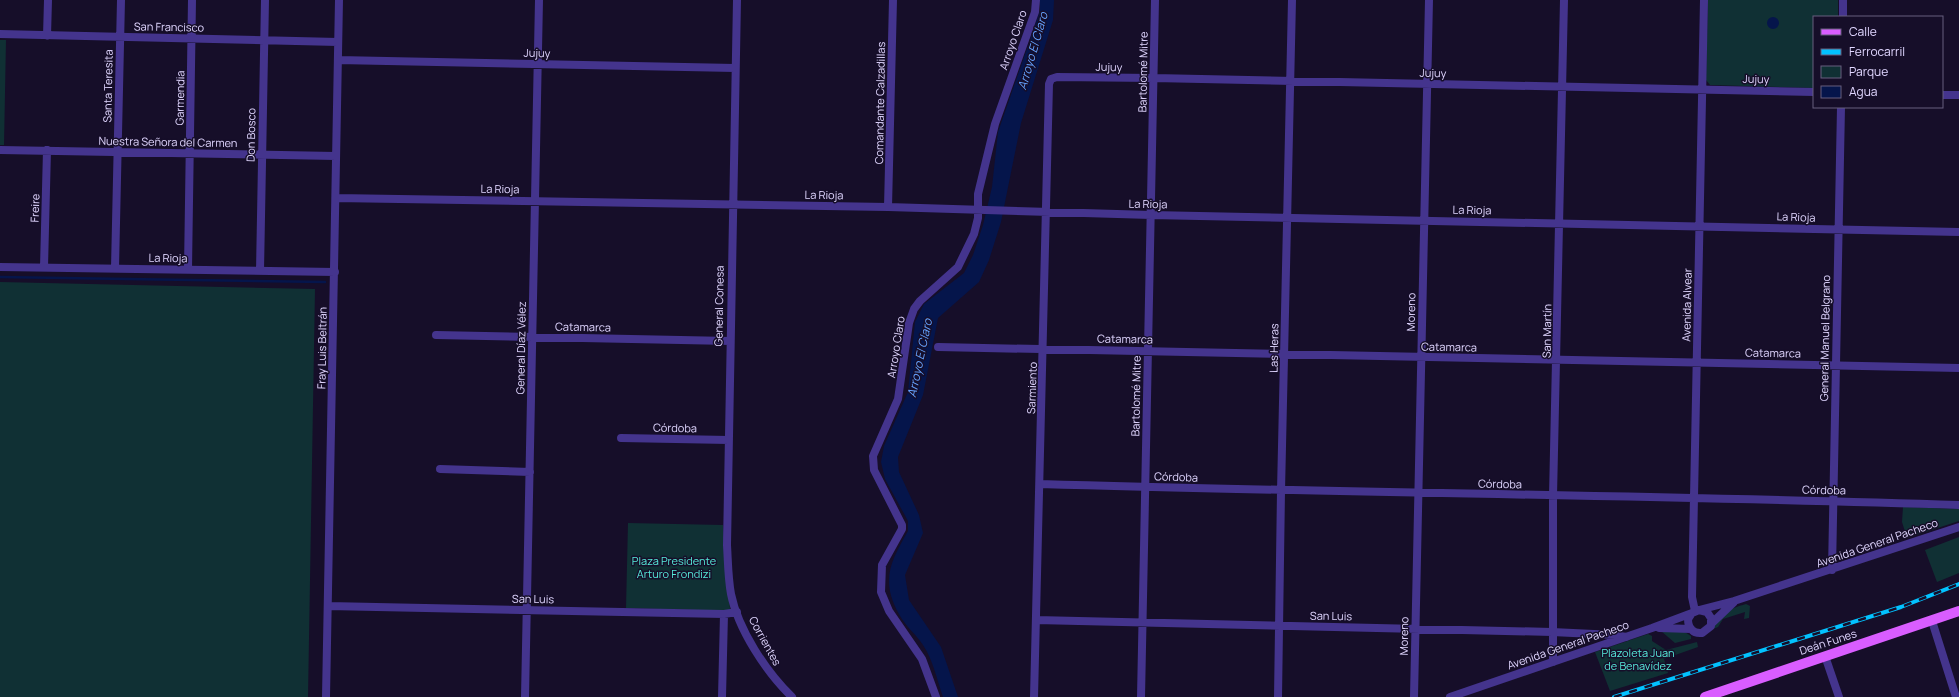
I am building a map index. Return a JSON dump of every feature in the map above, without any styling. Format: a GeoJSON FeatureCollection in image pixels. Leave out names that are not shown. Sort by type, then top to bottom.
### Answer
{"type":"FeatureCollection","features":[{"type":"Feature","properties":{"kind":"main road","name":"Deán Funes"},"geometry":{"type":"LineString","coordinates":[[1705,697],[1959,611]]}},
{"type":"Feature","properties":{"kind":"street"},"geometry":{"type":"LineString","coordinates":[[48,0],[48,36]]}},
{"type":"Feature","properties":{"kind":"street","name":"Santa Teresita"},"geometry":{"type":"LineString","coordinates":[[115,268],[121,0]]}},
{"type":"Feature","properties":{"kind":"street","name":"Garmendia"},"geometry":{"type":"LineString","coordinates":[[188,269],[192,0]]}},
{"type":"Feature","properties":{"kind":"street","name":"Don Bosco"},"geometry":{"type":"LineString","coordinates":[[260,271],[265,0]]}},
{"type":"Feature","properties":{"kind":"street","name":"Fray Luis Beltrán"},"geometry":{"type":"LineString","coordinates":[[326,697],[339,0]]}},
{"type":"Feature","properties":{"kind":"street","name":"General Díaz Vélez"},"geometry":{"type":"LineString","coordinates":[[525,697],[539,0]]}},
{"type":"Feature","properties":{"kind":"street","name":"General Conesa"},"geometry":{"type":"LineString","coordinates":[[737,0],[732,205],[727,545],[730,585],[737,612]]}},
{"type":"Feature","properties":{"kind":"street","name":"Comandante Calzadillas"},"geometry":{"type":"LineString","coordinates":[[888,207],[894,0]]}},
{"type":"Feature","properties":{"kind":"street","name":"Arroyo Claro"},"geometry":{"type":"LineString","coordinates":[[936,697],[920,654],[889,611],[881,592],[882,565],[902,529],[902,525],[874,470],[873,456],[898,399],[909,323],[914,309],[920,301],[958,267],[974,234],[980,210],[978,194],[995,124],[1034,12],[1036,0]]}},
{"type":"Feature","properties":{"kind":"street","name":"Bartolomé Mitre"},"geometry":{"type":"LineString","coordinates":[[1141,697],[1155,0]]}},
{"type":"Feature","properties":{"kind":"street","name":"Las Heras"},"geometry":{"type":"LineString","coordinates":[[1278,697],[1292,0]]}},
{"type":"Feature","properties":{"kind":"street","name":"Moreno"},"geometry":{"type":"LineString","coordinates":[[1414,697],[1429,0]]}},
{"type":"Feature","properties":{"kind":"street","name":"San Martín"},"geometry":{"type":"LineString","coordinates":[[1553,662],[1554,496],[1561,224],[1564,0]]}},
{"type":"Feature","properties":{"kind":"street","name":"Avenida Alvear"},"geometry":{"type":"LineString","coordinates":[[1695,611],[1692,597],[1704,0]]}},
{"type":"Feature","properties":{"kind":"street"},"geometry":{"type":"LineString","coordinates":[[1843,0],[1843,16]]}},
{"type":"Feature","properties":{"kind":"street","name":"San Francisco"},"geometry":{"type":"LineString","coordinates":[[0,34],[338,42]]}},
{"type":"Feature","properties":{"kind":"street","name":"Jujuy"},"geometry":{"type":"LineString","coordinates":[[338,60],[735,68]]}},
{"type":"Feature","properties":{"kind":"street","name":"Jujuy"},"geometry":{"type":"LineString","coordinates":[[1051,79],[1057,77],[1154,78],[1813,92]]}},
{"type":"Feature","properties":{"kind":"street","name":"Sarmiento"},"geometry":{"type":"LineString","coordinates":[[1034,697],[1044,348],[1049,84],[1051,79]]}},
{"type":"Feature","properties":{"kind":"street"},"geometry":{"type":"LineString","coordinates":[[1943,95],[1959,95]]}},
{"type":"Feature","properties":{"kind":"street","name":"General Manuel Belgrano"},"geometry":{"type":"LineString","coordinates":[[1832,570],[1841,108]]}},
{"type":"Feature","properties":{"kind":"street","name":"Nuestra Señora del Carmen"},"geometry":{"type":"LineString","coordinates":[[0,150],[336,156]]}},
{"type":"Feature","properties":{"kind":"street","name":"Freire"},"geometry":{"type":"LineString","coordinates":[[44,267],[47,150]]}},
{"type":"Feature","properties":{"kind":"street","name":"La Rioja"},"geometry":{"type":"LineString","coordinates":[[336,198],[888,207],[1151,215],[1561,224],[1699,225],[1959,232]]}},
{"type":"Feature","properties":{"kind":"street","name":"La Rioja"},"geometry":{"type":"LineString","coordinates":[[0,267],[335,272]]}},
{"type":"Feature","properties":{"kind":"street","name":"Catamarca"},"geometry":{"type":"LineString","coordinates":[[436,335],[730,341]]}},
{"type":"Feature","properties":{"kind":"street","name":"Catamarca"},"geometry":{"type":"LineString","coordinates":[[938,347],[1959,368]]}},
{"type":"Feature","properties":{"kind":"street","name":"Córdoba"},"geometry":{"type":"LineString","coordinates":[[621,438],[729,440]]}},
{"type":"Feature","properties":{"kind":"street"},"geometry":{"type":"LineString","coordinates":[[440,469],[530,472]]}},
{"type":"Feature","properties":{"kind":"street","name":"Córdoba"},"geometry":{"type":"LineString","coordinates":[[1040,484],[1281,491],[1833,501],[1959,505]]}},
{"type":"Feature","properties":{"kind":"street","name":"Avenida General Pacheco"},"geometry":{"type":"LineString","coordinates":[[1450,697],[1652,628],[1695,611],[1734,601],[1832,570],[1959,527]]}},
{"type":"Feature","properties":{"kind":"street","name":"Avenida General Pacheco"},"geometry":{"type":"LineString","coordinates":[[1712,622],[1734,601]]}},
{"type":"Feature","properties":{"kind":"street","name":"San Luis"},"geometry":{"type":"LineString","coordinates":[[328,606],[724,614],[737,612]]}},
{"type":"Feature","properties":{"kind":"street"},"geometry":{"type":"LineString","coordinates":[[1703,610],[1710,615],[1712,622],[1709,629],[1702,633],[1696,633],[1691,629],[1688,623],[1695,611],[1703,610]]}},
{"type":"Feature","properties":{"kind":"street","name":"Corrientes"},"geometry":{"type":"LineString","coordinates":[[737,612],[762,662],[792,697]]}},
{"type":"Feature","properties":{"kind":"street"},"geometry":{"type":"LineString","coordinates":[[722,697],[724,614]]}},
{"type":"Feature","properties":{"kind":"street","name":"San Luis"},"geometry":{"type":"LineString","coordinates":[[1036,620],[1416,628],[1552,632],[1615,635],[1626,637]]}},
{"type":"Feature","properties":{"kind":"street"},"geometry":{"type":"LineString","coordinates":[[1932,621],[1956,697]]}},
{"type":"Feature","properties":{"kind":"street"},"geometry":{"type":"LineString","coordinates":[[1652,628],[1672,627],[1691,629]]}},
{"type":"Feature","properties":{"kind":"street"},"geometry":{"type":"LineString","coordinates":[[1825,656],[1839,697]]}},
{"type":"Feature","properties":{"kind":"green space"},"geometry":{"type":"Polygon","coordinates":[[[1708,0],[1838,0],[1838,16],[1813,16],[1813,88],[1710,85],[1706,80],[1708,0]]]}},
{"type":"Feature","properties":{"kind":"green space"},"geometry":{"type":"Polygon","coordinates":[[[0,40],[6,40],[4,145],[0,145],[0,40]]]}},
{"type":"Feature","properties":{"kind":"green space"},"geometry":{"type":"Polygon","coordinates":[[[0,282],[315,289],[308,697],[0,697],[0,282]]]}},
{"type":"Feature","properties":{"kind":"green space"},"geometry":{"type":"Polygon","coordinates":[[[1903,507],[1959,509],[1959,521],[1907,538],[1902,522],[1903,507]]]}},
{"type":"Feature","properties":{"kind":"green space","name":"Plaza Presidente Arturo Frondizi"},"geometry":{"type":"Polygon","coordinates":[[[628,523],[723,525],[730,609],[727,611],[626,608],[628,523]]]}},
{"type":"Feature","properties":{"kind":"green space"},"geometry":{"type":"Polygon","coordinates":[[[1959,537],[1959,573],[1937,582],[1925,550],[1959,537]]]}},
{"type":"Feature","properties":{"kind":"green space"},"geometry":{"type":"Polygon","coordinates":[[[1746,604],[1750,606],[1749,618],[1744,619],[1745,612],[1723,619],[1718,627],[1713,629],[1726,612],[1746,604]]]}},
{"type":"Feature","properties":{"kind":"green space"},"geometry":{"type":"Polygon","coordinates":[[[1661,631],[1683,631],[1691,636],[1691,639],[1675,643],[1661,631]]]}},
{"type":"Feature","properties":{"kind":"green space","name":"Plazoleta Juan de Benavídez"},"geometry":{"type":"Polygon","coordinates":[[[1648,634],[1652,636],[1652,641],[1666,650],[1697,642],[1698,647],[1664,659],[1668,673],[1610,691],[1595,652],[1648,634]]]}},
{"type":"Feature","properties":{"kind":"water","name":"Arroyo El Claro"},"geometry":{"type":"Polygon","coordinates":[[[1040,0],[1054,0],[1053,20],[1021,123],[1001,222],[989,260],[979,282],[938,318],[923,395],[898,457],[899,472],[919,515],[923,533],[905,575],[909,600],[941,647],[958,697],[943,697],[926,651],[920,641],[901,618],[893,602],[890,591],[890,571],[897,552],[908,531],[908,521],[885,479],[881,462],[884,446],[908,392],[915,322],[924,304],[964,273],[973,255],[983,225],[992,187],[998,132],[1040,11],[1040,0]]]}},
{"type":"Feature","properties":{"kind":"water"},"geometry":{"type":"Polygon","coordinates":[[[1775,17],[1778,18],[1778,28],[1771,29],[1768,28],[1767,21],[1768,18],[1775,17]]]}},
{"type":"Feature","properties":{"kind":"waterway"},"geometry":{"type":"LineString","coordinates":[[0,277],[325,282]]}},
{"type":"Feature","properties":{"kind":"railway"},"geometry":{"type":"LineString","coordinates":[[1614,697],[1901,607],[1959,584]]}}]}
